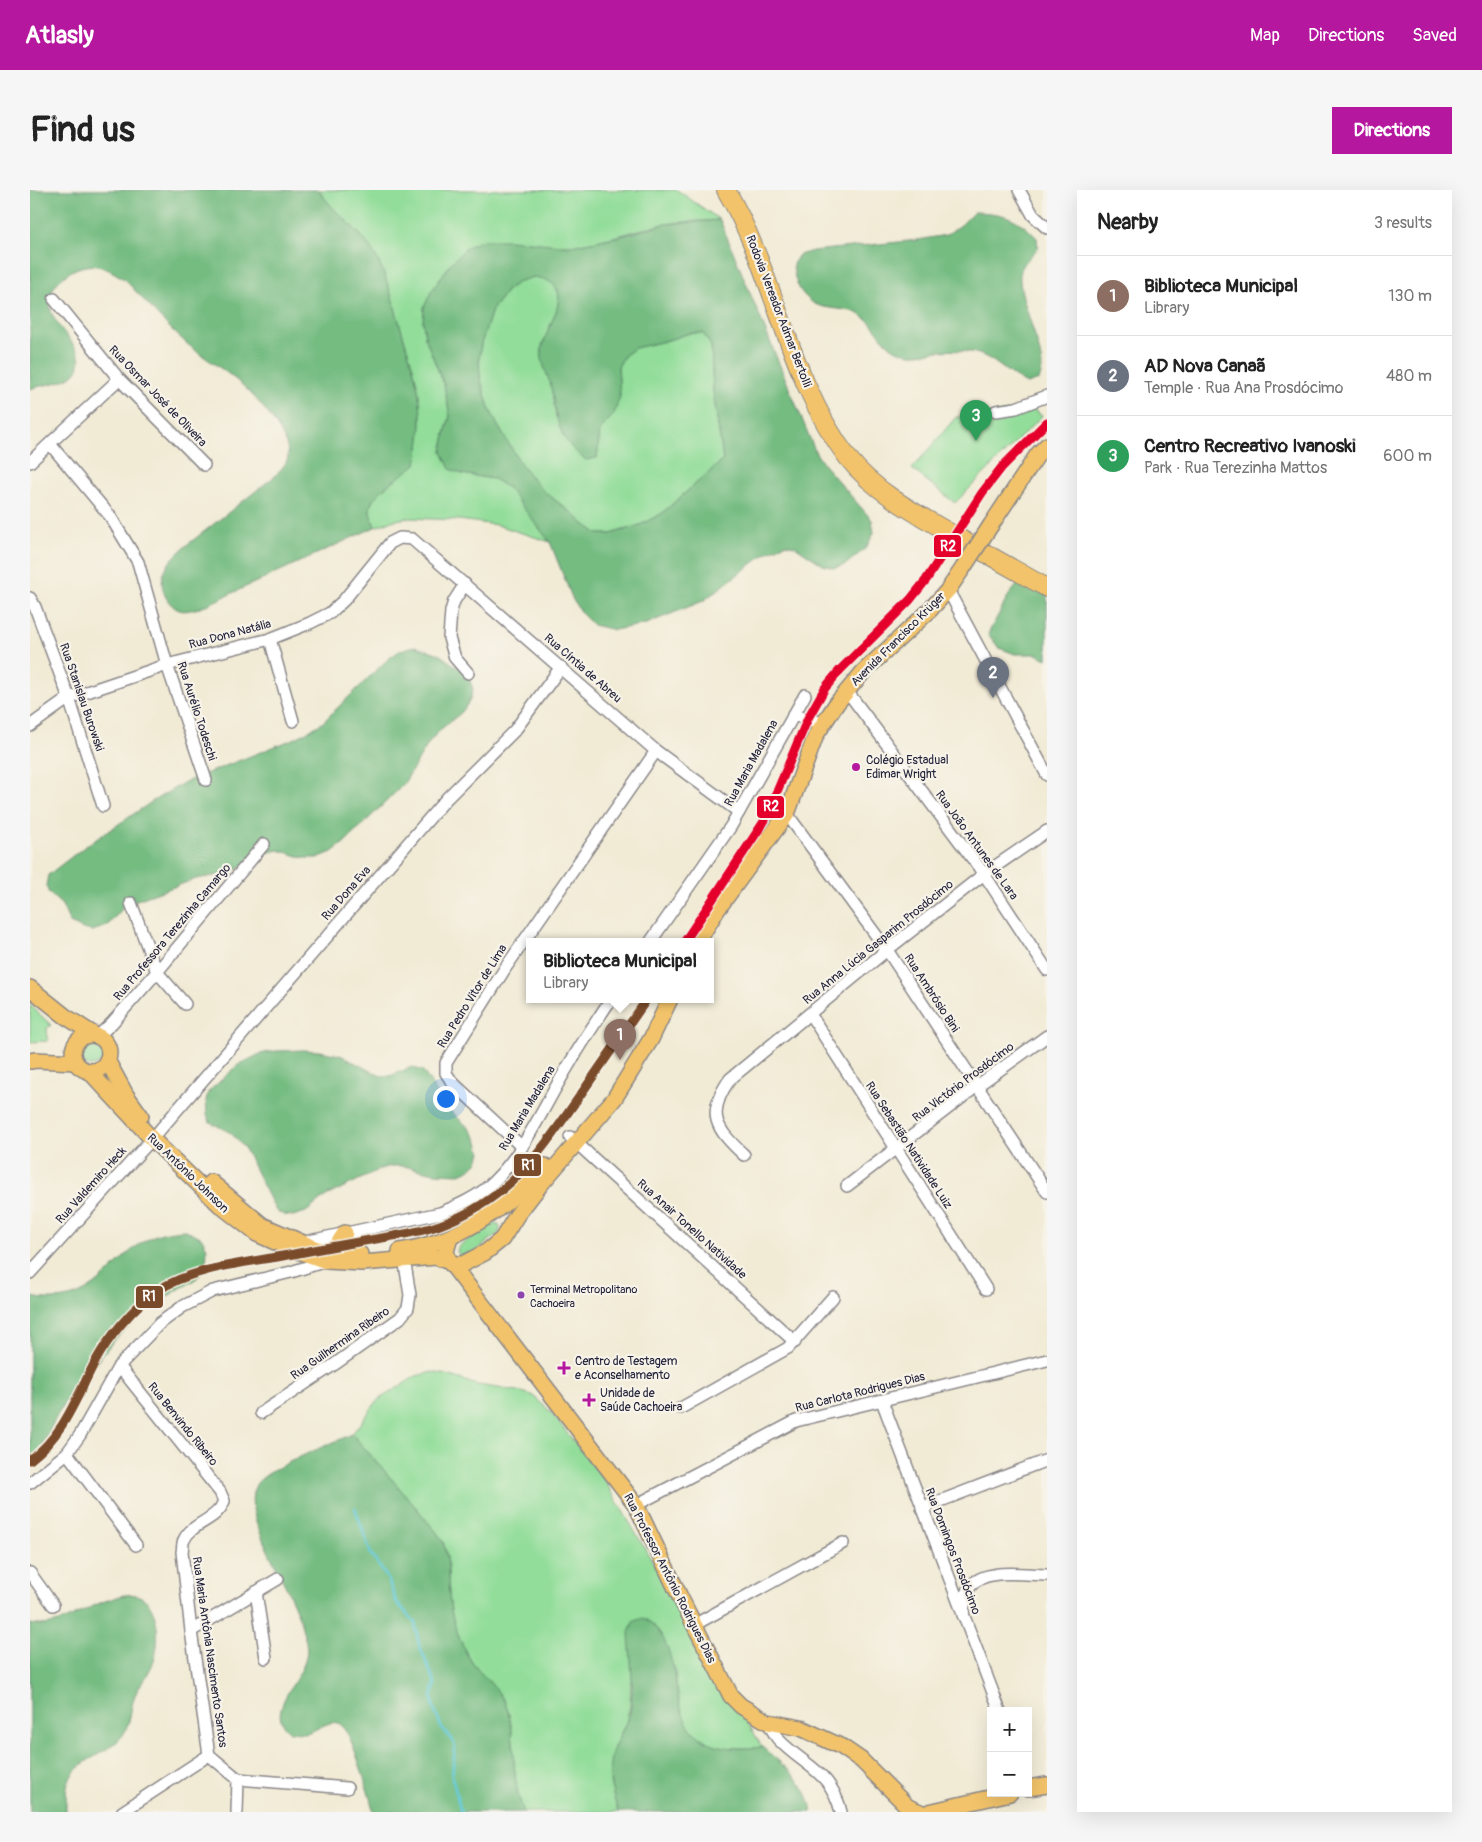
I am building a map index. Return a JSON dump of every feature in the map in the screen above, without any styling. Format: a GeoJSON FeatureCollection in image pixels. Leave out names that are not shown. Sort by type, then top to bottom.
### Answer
{"type":"FeatureCollection","features":[{"type":"Feature","properties":{"kind":"highway","name":"Rodovia Vereador Admar Bertolli"},"geometry":{"type":"LineString","coordinates":[[726,190],[741,216],[769,284],[792,352],[822,417],[849,458],[876,486],[904,506],[1047,588]]}},
{"type":"Feature","properties":{"kind":"main road","name":"Avenida Francisco Krüger"},"geometry":{"type":"LineString","coordinates":[[700,938],[717,910],[787,814],[808,754],[823,723],[864,671],[928,612],[948,590],[1033,462],[1047,445]]}},
{"type":"Feature","properties":{"kind":"main road"},"geometry":{"type":"LineString","coordinates":[[31,985],[65,1016],[103,1039],[109,1049],[108,1060],[100,1068],[89,1071],[83,1070],[75,1051],[65,1016]]}},
{"type":"Feature","properties":{"kind":"main road"},"geometry":{"type":"LineString","coordinates":[[305,1248],[361,1254],[436,1257],[457,1264],[465,1264],[486,1252],[502,1239],[516,1215],[607,1094],[623,1083],[651,1039],[668,1003]]}},
{"type":"Feature","properties":{"kind":"main road"},"geometry":{"type":"LineString","coordinates":[[75,1051],[82,1037],[95,1035]]}},
{"type":"Feature","properties":{"kind":"main road"},"geometry":{"type":"LineString","coordinates":[[30,1053],[75,1051]]}},
{"type":"Feature","properties":{"kind":"main road"},"geometry":{"type":"LineString","coordinates":[[30,1061],[75,1051]]}},
{"type":"Feature","properties":{"kind":"main road","name":"Rua Antônio Johnson"},"geometry":{"type":"LineString","coordinates":[[108,1060],[126,1095],[154,1136]]}},
{"type":"Feature","properties":{"kind":"main road","name":"Rua Antônio Johnson"},"geometry":{"type":"LineString","coordinates":[[89,1071],[220,1205],[257,1234],[305,1248]]}},
{"type":"Feature","properties":{"kind":"main road"},"geometry":{"type":"LineString","coordinates":[[305,1248],[326,1261],[362,1263],[404,1256],[450,1238],[492,1213],[574,1140]]}},
{"type":"Feature","properties":{"kind":"main road"},"geometry":{"type":"LineString","coordinates":[[492,1213],[503,1218],[507,1225],[506,1232]]}},
{"type":"Feature","properties":{"kind":"main road"},"geometry":{"type":"LineString","coordinates":[[338,1234],[341,1252]]}},
{"type":"Feature","properties":{"kind":"main road"},"geometry":{"type":"LineString","coordinates":[[449,1261],[446,1251],[450,1238]]}},
{"type":"Feature","properties":{"kind":"main road","name":"Rua Professor Antônio Rodrigues Dias"},"geometry":{"type":"LineString","coordinates":[[449,1261],[622,1484],[636,1505],[694,1625],[731,1696],[741,1706],[768,1722],[800,1728],[842,1747],[861,1760],[908,1807],[920,1812]]}},
{"type":"Feature","properties":{"kind":"main road"},"geometry":{"type":"LineString","coordinates":[[465,1264],[466,1284]]}},
{"type":"Feature","properties":{"kind":"main road"},"geometry":{"type":"LineString","coordinates":[[1032,1786],[1047,1784]]}},
{"type":"Feature","properties":{"kind":"main road"},"geometry":{"type":"LineString","coordinates":[[929,1812],[993,1797]]}},
{"type":"Feature","properties":{"kind":"street"},"geometry":{"type":"LineString","coordinates":[[1019,190],[1033,214],[1047,228]]}},
{"type":"Feature","properties":{"kind":"street","name":"Rua Osmar José de Oliveira"},"geometry":{"type":"LineString","coordinates":[[54,299],[119,379],[204,464]]}},
{"type":"Feature","properties":{"kind":"street"},"geometry":{"type":"LineString","coordinates":[[30,462],[119,379]]}},
{"type":"Feature","properties":{"kind":"street"},"geometry":{"type":"LineString","coordinates":[[996,412],[1016,408],[1047,396]]}},
{"type":"Feature","properties":{"kind":"street","name":"Rua Aurélio Todeschi"},"geometry":{"type":"LineString","coordinates":[[50,444],[110,516],[138,562],[167,665],[206,780]]}},
{"type":"Feature","properties":{"kind":"street","name":"Rua Dona Natália"},"geometry":{"type":"LineString","coordinates":[[30,726],[70,698],[167,665],[270,639],[310,623],[330,613],[344,600],[390,543],[400,538],[412,539]]}},
{"type":"Feature","properties":{"kind":"street","name":"Rua Cíntia de Abreu"},"geometry":{"type":"LineString","coordinates":[[412,539],[656,751],[739,812]]}},
{"type":"Feature","properties":{"kind":"street"},"geometry":{"type":"LineString","coordinates":[[465,584],[454,601],[451,611],[449,638],[455,658],[468,673]]}},
{"type":"Feature","properties":{"kind":"street"},"geometry":{"type":"LineString","coordinates":[[948,590],[1047,775]]}},
{"type":"Feature","properties":{"kind":"street","name":"Rua Stanislau Burowski"},"geometry":{"type":"LineString","coordinates":[[30,598],[70,698],[103,806]]}},
{"type":"Feature","properties":{"kind":"street"},"geometry":{"type":"LineString","coordinates":[[270,639],[293,721]]}},
{"type":"Feature","properties":{"kind":"street","name":"Rua Dona Eva"},"geometry":{"type":"LineString","coordinates":[[154,1136],[447,798],[515,730],[561,667]]}},
{"type":"Feature","properties":{"kind":"street","name":"Rua João Antunes de Lara"},"geometry":{"type":"LineString","coordinates":[[847,691],[984,874],[1047,970]]}},
{"type":"Feature","properties":{"kind":"street","name":"Rua Maria Madalena"},"geometry":{"type":"LineString","coordinates":[[653,938],[726,833],[805,695]]}},
{"type":"Feature","properties":{"kind":"street"},"geometry":{"type":"LineString","coordinates":[[793,715],[823,723]]}},
{"type":"Feature","properties":{"kind":"street","name":"Rua Pedro Vitor de Lima"},"geometry":{"type":"LineString","coordinates":[[526,938],[656,751]]}},
{"type":"Feature","properties":{"kind":"street","name":"Rua Ambrósio Bini"},"geometry":{"type":"LineString","coordinates":[[787,814],[887,950],[1047,1192]]}},
{"type":"Feature","properties":{"kind":"street","name":"Rua Anna Lúcia Gasparim Prosdócimo"},"geometry":{"type":"LineString","coordinates":[[744,1155],[725,1137],[716,1118],[716,1111],[724,1088],[730,1079],[887,950],[984,874],[1047,831]]}},
{"type":"Feature","properties":{"kind":"street","name":"Rua Professora Terezinha Camargo"},"geometry":{"type":"LineString","coordinates":[[95,1035],[112,1023],[264,844]]}},
{"type":"Feature","properties":{"kind":"street"},"geometry":{"type":"LineString","coordinates":[[131,904],[157,972],[185,1004]]}},
{"type":"Feature","properties":{"kind":"street","name":"Rua Pedro Vitor de Lima"},"geometry":{"type":"LineString","coordinates":[[522,1147],[452,1082],[446,1073],[446,1063],[526,938]]}},
{"type":"Feature","properties":{"kind":"street","name":"Rua Maria Madalena"},"geometry":{"type":"LineString","coordinates":[[305,1248],[338,1234],[440,1213],[462,1204],[484,1190],[502,1173],[522,1147],[575,1054],[608,1003]]}},
{"type":"Feature","properties":{"kind":"street","name":"Rua Sebastião Natividade Luiz"},"geometry":{"type":"LineString","coordinates":[[810,1014],[895,1150],[986,1289]]}},
{"type":"Feature","properties":{"kind":"street","name":"Rua Victório Prosdócimo"},"geometry":{"type":"LineString","coordinates":[[847,1186],[977,1086],[1047,1036]]}},
{"type":"Feature","properties":{"kind":"street","name":"Rua Valdemiro Heck"},"geometry":{"type":"LineString","coordinates":[[30,1273],[154,1136]]}},
{"type":"Feature","properties":{"kind":"street","name":"Rua Anair Tonello Natividade"},"geometry":{"type":"LineString","coordinates":[[574,1140],[795,1342]]}},
{"type":"Feature","properties":{"kind":"street"},"geometry":{"type":"LineString","coordinates":[[290,1272],[305,1248]]}},
{"type":"Feature","properties":{"kind":"street","name":"Rua Guilhermina Ribeiro"},"geometry":{"type":"LineString","coordinates":[[261,1413],[400,1318],[408,1308],[410,1295],[404,1256]]}},
{"type":"Feature","properties":{"kind":"street"},"geometry":{"type":"LineString","coordinates":[[30,1483],[67,1453],[80,1435],[119,1366],[159,1324],[182,1307],[213,1291],[326,1261]]}},
{"type":"Feature","properties":{"kind":"street"},"geometry":{"type":"LineString","coordinates":[[681,1408],[788,1348],[833,1297]]}},
{"type":"Feature","properties":{"kind":"street","name":"Rua Carlota Rodrigues Dias"},"geometry":{"type":"LineString","coordinates":[[636,1505],[796,1421],[1047,1360]]}},
{"type":"Feature","properties":{"kind":"street","name":"Rua Benvindo Ribeiro"},"geometry":{"type":"LineString","coordinates":[[119,1366],[220,1492],[224,1501]]}},
{"type":"Feature","properties":{"kind":"street","name":"Rua Domingos Prosdócimo"},"geometry":{"type":"LineString","coordinates":[[882,1401],[998,1707]]}},
{"type":"Feature","properties":{"kind":"street"},"geometry":{"type":"LineString","coordinates":[[67,1453],[136,1545]]}},
{"type":"Feature","properties":{"kind":"street"},"geometry":{"type":"LineString","coordinates":[[922,1508],[1047,1460]]}},
{"type":"Feature","properties":{"kind":"street","name":"Rua Maria Antônia Nascimento Santos"},"geometry":{"type":"LineString","coordinates":[[224,1501],[221,1510],[191,1532],[184,1541],[182,1552],[191,1631],[210,1754],[238,1779]]}},
{"type":"Feature","properties":{"kind":"street"},"geometry":{"type":"LineString","coordinates":[[694,1625],[843,1543]]}},
{"type":"Feature","properties":{"kind":"street"},"geometry":{"type":"LineString","coordinates":[[30,1573],[53,1605]]}},
{"type":"Feature","properties":{"kind":"street"},"geometry":{"type":"LineString","coordinates":[[963,1616],[967,1590],[977,1580],[990,1574],[1047,1575]]}},
{"type":"Feature","properties":{"kind":"street"},"geometry":{"type":"LineString","coordinates":[[191,1631],[278,1580]]}},
{"type":"Feature","properties":{"kind":"street"},"geometry":{"type":"LineString","coordinates":[[256,1592],[266,1658]]}},
{"type":"Feature","properties":{"kind":"street"},"geometry":{"type":"LineString","coordinates":[[768,1722],[776,1737],[818,1771],[830,1786],[841,1812]]}},
{"type":"Feature","properties":{"kind":"street"},"geometry":{"type":"LineString","coordinates":[[122,1812],[210,1754]]}},
{"type":"Feature","properties":{"kind":"street"},"geometry":{"type":"LineString","coordinates":[[237,1812],[238,1779],[347,1788]]}},
{"type":"Feature","properties":{"kind":"green space"},"geometry":{"type":"Polygon","coordinates":[[[30,190],[319,190],[330,205],[358,232],[376,256],[391,295],[413,366],[420,401],[420,443],[416,464],[383,490],[372,502],[370,513],[375,527],[200,608],[183,611],[172,605],[165,596],[162,585],[164,573],[170,562],[187,545],[275,476],[287,460],[287,448],[277,426],[242,385],[183,340],[124,279],[101,267],[91,265],[70,272],[57,283],[50,296],[50,307],[54,318],[75,347],[79,356],[79,365],[76,371],[72,376],[59,382],[30,389],[30,190]]]}},
{"type":"Feature","properties":{"kind":"green space"},"geometry":{"type":"Polygon","coordinates":[[[319,190],[677,190],[720,220],[665,224],[580,244],[550,245],[425,307],[423,322],[425,337],[444,385],[450,416],[442,452],[450,468],[462,474],[494,479],[508,488],[550,542],[497,525],[459,520],[407,518],[375,527],[370,513],[372,502],[382,489],[416,464],[420,443],[420,401],[413,366],[391,295],[376,256],[358,232],[330,205],[319,190]]]}},
{"type":"Feature","properties":{"kind":"green space"},"geometry":{"type":"Polygon","coordinates":[[[974,212],[993,213],[1008,217],[1022,225],[1037,238],[1038,248],[1022,267],[1020,279],[1021,290],[1041,357],[1042,370],[1039,380],[1027,384],[988,358],[971,352],[942,351],[910,354],[901,352],[887,343],[868,320],[861,315],[813,303],[801,291],[794,274],[793,264],[799,255],[813,251],[918,240],[946,235],[961,225],[974,212]]]}},
{"type":"Feature","properties":{"kind":"green space"},"geometry":{"type":"Polygon","coordinates":[[[720,220],[816,453],[824,465],[872,520],[874,533],[866,548],[845,565],[834,568],[823,565],[795,546],[785,544],[766,553],[703,601],[646,624],[614,630],[593,625],[581,613],[573,600],[550,542],[508,488],[494,479],[462,474],[450,469],[442,452],[450,416],[444,385],[425,337],[424,307],[431,292],[450,264],[467,247],[483,240],[510,240],[570,246],[621,236],[665,224],[720,220]],[[534,277],[520,281],[507,290],[492,310],[481,344],[479,360],[480,377],[489,408],[498,426],[521,464],[536,483],[598,534],[611,534],[640,525],[661,514],[723,460],[713,391],[711,346],[703,333],[690,333],[635,348],[624,356],[618,367],[620,396],[614,414],[600,430],[597,458],[586,460],[569,444],[560,428],[550,383],[542,358],[543,347],[559,299],[557,289],[549,282],[534,277]]]}},
{"type":"Feature","properties":{"kind":"green space"},"geometry":{"type":"Polygon","coordinates":[[[534,277],[547,279],[553,283],[559,294],[557,312],[542,345],[542,358],[551,386],[556,417],[597,458],[600,430],[614,413],[620,396],[618,367],[624,356],[635,348],[690,333],[703,333],[711,346],[713,391],[723,460],[661,514],[640,525],[611,534],[598,534],[584,524],[536,483],[521,464],[489,408],[480,377],[479,360],[481,344],[492,310],[507,290],[519,281],[534,277]]]}},
{"type":"Feature","properties":{"kind":"green space"},"geometry":{"type":"Polygon","coordinates":[[[1033,409],[1042,416],[955,503],[912,469],[956,417],[1033,409]]]}},
{"type":"Feature","properties":{"kind":"green space"},"geometry":{"type":"Polygon","coordinates":[[[1028,579],[1047,582],[1047,659],[1037,654],[1015,654],[999,648],[988,634],[1009,595],[1018,584],[1028,579]]]}},
{"type":"Feature","properties":{"kind":"green space"},"geometry":{"type":"Polygon","coordinates":[[[415,646],[437,653],[463,671],[473,689],[470,700],[462,712],[441,729],[430,741],[403,785],[345,842],[332,852],[317,858],[304,858],[279,850],[261,854],[231,873],[196,879],[134,901],[123,908],[107,926],[92,931],[70,923],[62,905],[49,893],[46,886],[48,875],[83,848],[185,782],[296,738],[322,723],[388,659],[401,650],[415,646]]]}},
{"type":"Feature","properties":{"kind":"green space"},"geometry":{"type":"Polygon","coordinates":[[[30,1005],[51,1025],[47,1028],[48,1041],[30,1042],[30,1005]]]}},
{"type":"Feature","properties":{"kind":"green space"},"geometry":{"type":"Polygon","coordinates":[[[91,1040],[100,1044],[104,1053],[100,1062],[91,1066],[82,1062],[78,1053],[82,1044],[91,1040]]]}},
{"type":"Feature","properties":{"kind":"green space"},"geometry":{"type":"Polygon","coordinates":[[[304,1050],[340,1055],[381,1076],[390,1076],[412,1067],[423,1071],[446,1107],[469,1128],[477,1139],[481,1152],[478,1162],[469,1170],[460,1174],[434,1173],[404,1166],[391,1166],[326,1196],[306,1212],[293,1216],[284,1215],[276,1211],[245,1149],[231,1133],[210,1122],[207,1115],[206,1100],[208,1092],[238,1065],[260,1054],[276,1051],[304,1050]]]}},
{"type":"Feature","properties":{"kind":"green space"},"geometry":{"type":"Polygon","coordinates":[[[491,1224],[499,1225],[499,1233],[467,1258],[461,1258],[457,1251],[459,1246],[491,1224]]]}},
{"type":"Feature","properties":{"kind":"green space"},"geometry":{"type":"Polygon","coordinates":[[[185,1230],[201,1237],[207,1248],[206,1266],[197,1278],[150,1307],[113,1341],[60,1410],[30,1469],[30,1296],[53,1299],[69,1297],[83,1292],[94,1285],[125,1256],[148,1239],[161,1233],[185,1230]]]}},
{"type":"Feature","properties":{"kind":"green space"},"geometry":{"type":"Polygon","coordinates":[[[433,1372],[477,1385],[532,1395],[549,1410],[605,1481],[762,1747],[723,1747],[700,1738],[685,1719],[680,1705],[674,1666],[631,1682],[630,1706],[626,1723],[614,1747],[610,1783],[618,1812],[524,1812],[517,1787],[512,1734],[507,1708],[494,1687],[472,1663],[458,1634],[450,1603],[447,1562],[443,1542],[409,1499],[352,1434],[378,1400],[416,1376],[433,1372]]]}},
{"type":"Feature","properties":{"kind":"green space"},"geometry":{"type":"Polygon","coordinates":[[[352,1434],[409,1499],[443,1542],[447,1562],[451,1610],[458,1634],[472,1663],[494,1687],[507,1708],[512,1734],[517,1787],[524,1812],[374,1812],[354,1749],[343,1727],[334,1722],[309,1732],[300,1733],[290,1732],[283,1724],[280,1716],[281,1708],[305,1661],[307,1655],[306,1645],[294,1605],[259,1531],[252,1504],[253,1492],[257,1483],[274,1470],[352,1434]]]}},
{"type":"Feature","properties":{"kind":"green space"},"geometry":{"type":"Polygon","coordinates":[[[124,1595],[136,1595],[144,1599],[150,1606],[157,1625],[155,1657],[135,1695],[126,1731],[110,1747],[88,1760],[75,1771],[67,1786],[66,1812],[30,1812],[30,1624],[57,1623],[124,1595]]]}},
{"type":"Feature","properties":{"kind":"green space"},"geometry":{"type":"Polygon","coordinates":[[[643,1618],[655,1627],[666,1644],[680,1705],[685,1719],[692,1730],[701,1738],[723,1747],[762,1747],[800,1783],[810,1801],[812,1812],[618,1812],[611,1787],[610,1762],[615,1745],[627,1721],[631,1706],[632,1679],[629,1633],[633,1622],[643,1618]]]}},
{"type":"Feature","properties":{"kind":"waterway"},"geometry":{"type":"LineString","coordinates":[[355,1508],[371,1554],[388,1579],[396,1601],[415,1623],[419,1645],[435,1683],[432,1698],[433,1706],[442,1729],[452,1739],[455,1747],[452,1777],[461,1812]]}},
{"type":"Feature","properties":{"kind":"transit line","name":"R2"},"geometry":{"type":"LineString","coordinates":[[687,938],[765,820],[808,718],[825,688],[840,670],[910,600],[926,580],[982,493],[1002,467],[1047,422]]}},
{"type":"Feature","properties":{"kind":"transit line","name":"R1"},"geometry":{"type":"LineString","coordinates":[[30,1460],[52,1439],[68,1415],[95,1362],[114,1333],[139,1305],[157,1291],[172,1283],[207,1270],[428,1229],[464,1215],[504,1189],[536,1156],[550,1138],[644,1003]]}},
{"type":"Feature","properties":{"kind":"place","name":"Centro Recreativo Ivanoski"},"geometry":{"type":"Point","coordinates":[976,441]}},
{"type":"Feature","properties":{"kind":"place","name":"AD Nova Canaã"},"geometry":{"type":"Point","coordinates":[993,698]}},
{"type":"Feature","properties":{"kind":"place","name":"Colégio Estadual Edimar Wright"},"geometry":{"type":"Point","coordinates":[856,767]}},
{"type":"Feature","properties":{"kind":"place","name":"Biblioteca Municipal"},"geometry":{"type":"Point","coordinates":[620,1060]}},
{"type":"Feature","properties":{"kind":"place","name":"Terminal Metropolitano Cachoeira"},"geometry":{"type":"Point","coordinates":[521,1295]}},
{"type":"Feature","properties":{"kind":"place","name":"Centro de Testagem e Aconselhamento"},"geometry":{"type":"Point","coordinates":[564,1368]}},
{"type":"Feature","properties":{"kind":"place","name":"Unidade de Saúde Cachoeira"},"geometry":{"type":"Point","coordinates":[589,1400]}}]}
